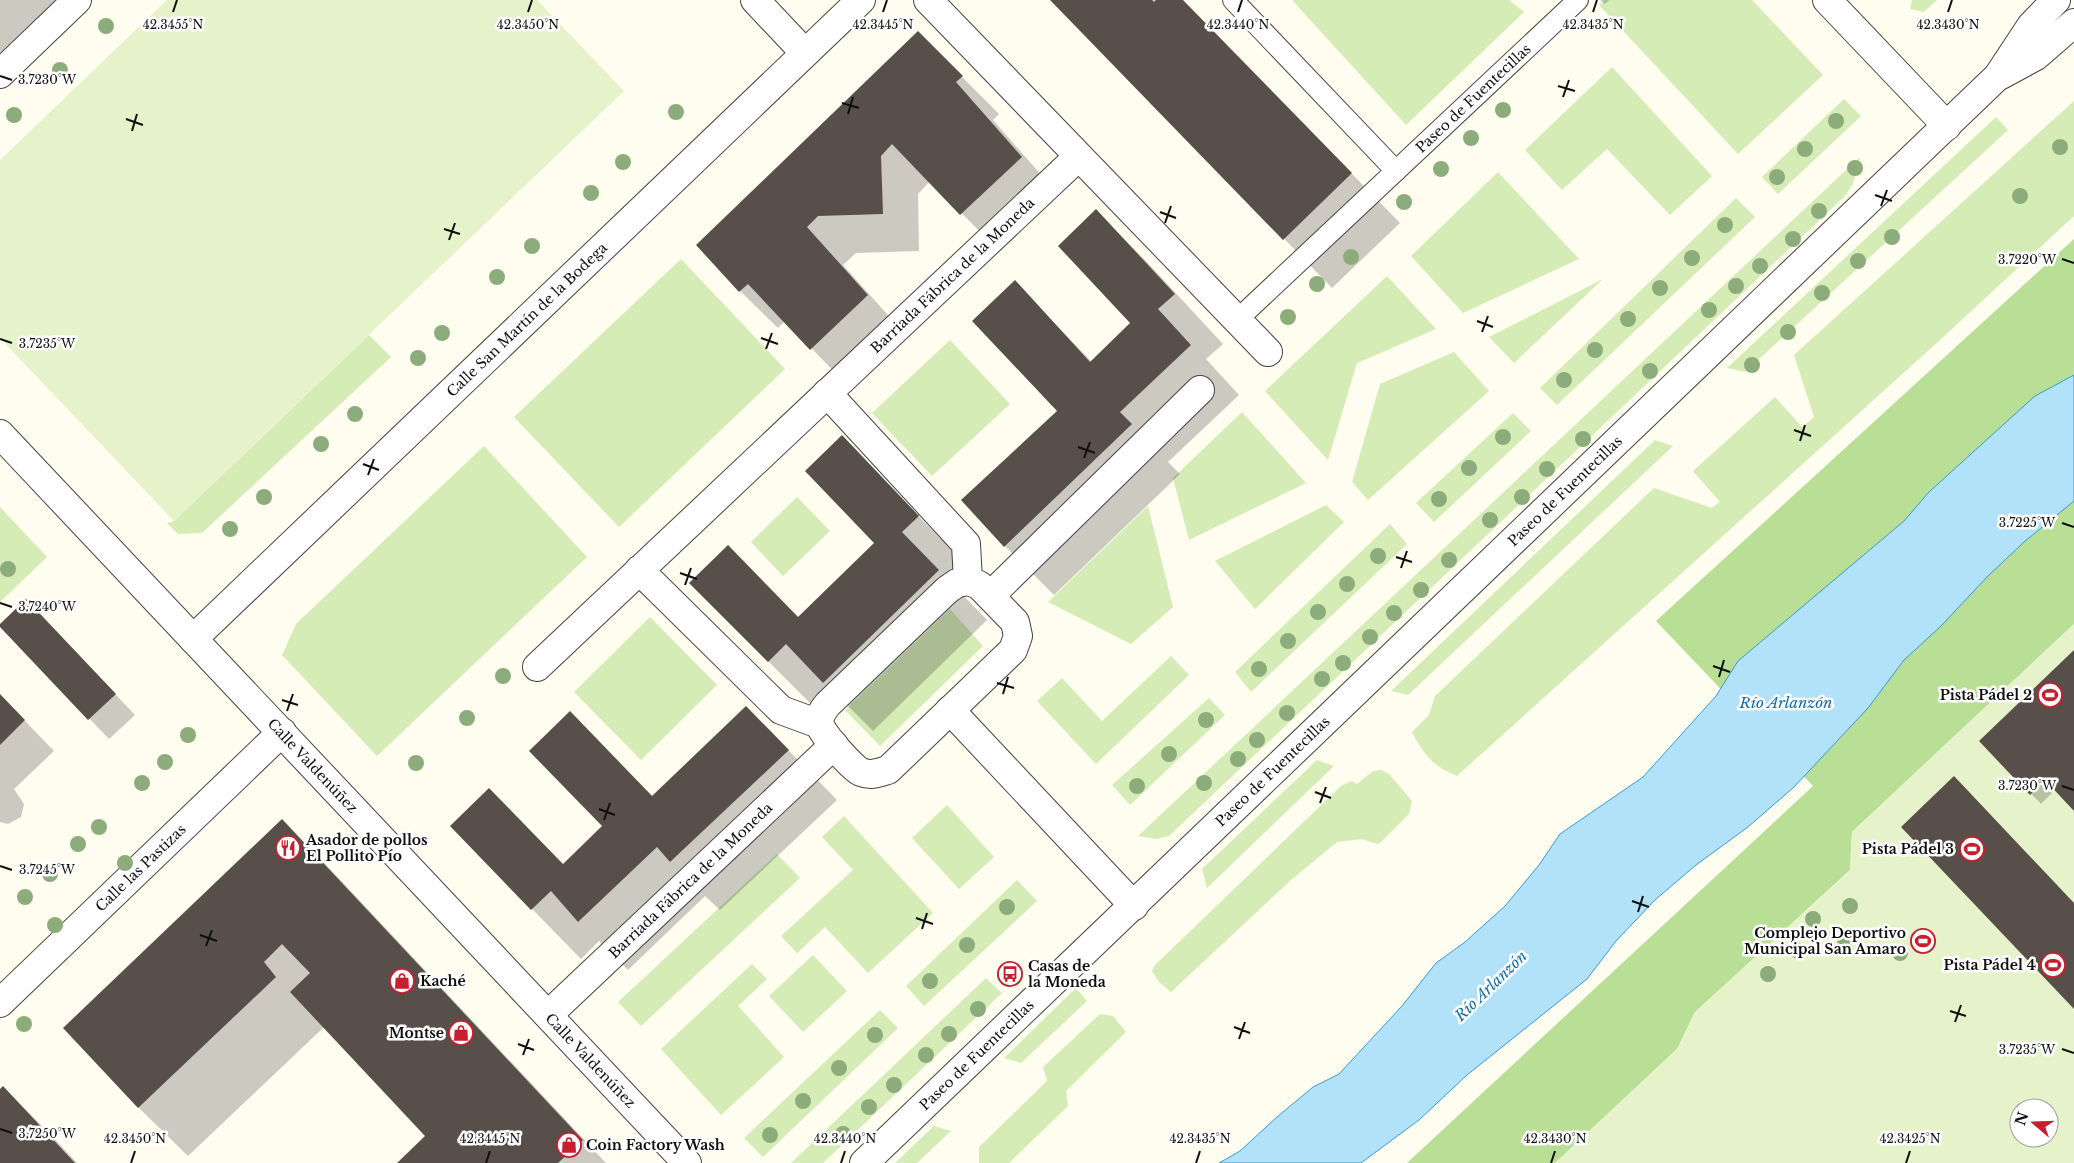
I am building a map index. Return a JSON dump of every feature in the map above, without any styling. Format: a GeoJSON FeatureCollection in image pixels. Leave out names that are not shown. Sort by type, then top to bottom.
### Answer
{"type":"FeatureCollection","features":[{"type":"Feature","properties":{"kind":"street"},"geometry":{"type":"LineString","coordinates":[[0,74],[77,0]]}},
{"type":"Feature","properties":{"kind":"street"},"geometry":{"type":"LineString","coordinates":[[756,0],[805,53]]}},
{"type":"Feature","properties":{"kind":"street","name":"Calle San Martín de la Bodega"},"geometry":{"type":"LineString","coordinates":[[193,639],[861,0]]}},
{"type":"Feature","properties":{"kind":"street"},"geometry":{"type":"LineString","coordinates":[[928,0],[1268,352]]}},
{"type":"Feature","properties":{"kind":"street"},"geometry":{"type":"LineString","coordinates":[[1827,0],[1947,126]]}},
{"type":"Feature","properties":{"kind":"street","name":"Paseo de Fuentecillas"},"geometry":{"type":"LineString","coordinates":[[864,1163],[1947,126],[1998,76],[2031,26],[2056,0]]}},
{"type":"Feature","properties":{"kind":"street","name":"Paseo de Fuentecillas"},"geometry":{"type":"LineString","coordinates":[[1998,76],[2036,56],[2074,23]]}},
{"type":"Feature","properties":{"kind":"street","name":"Barriada Fábrica de la Moneda"},"geometry":{"type":"LineString","coordinates":[[537,667],[1078,156]]}},
{"type":"Feature","properties":{"kind":"street","name":"Barriada Fábrica de la Moneda"},"geometry":{"type":"LineString","coordinates":[[548,1015],[827,734],[822,713],[828,704],[947,590],[957,584],[979,589],[1200,390]]}},
{"type":"Feature","properties":{"kind":"street"},"geometry":{"type":"LineString","coordinates":[[639,570],[781,710],[827,734],[860,772],[875,775],[888,770],[1013,650],[1018,636],[1015,622],[979,589],[966,544],[827,393]]}},
{"type":"Feature","properties":{"kind":"street","name":"Calle Valdenúñez"},"geometry":{"type":"LineString","coordinates":[[0,434],[687,1163]]}},
{"type":"Feature","properties":{"kind":"street"},"geometry":{"type":"LineString","coordinates":[[950,710],[1134,906]]}},
{"type":"Feature","properties":{"kind":"street","name":"Calle las Pastizas"},"geometry":{"type":"LineString","coordinates":[[0,1003],[282,732]]}},
{"type":"Feature","properties":{"kind":"lane"},"geometry":{"type":"LineString","coordinates":[[1233,0],[1396,171]]}},
{"type":"Feature","properties":{"kind":"lane","name":"Paseo de Fuentecillas"},"geometry":{"type":"LineString","coordinates":[[1237,320],[1575,1]]}},
{"type":"Feature","properties":{"kind":"green space"},"geometry":{"type":"Polygon","coordinates":[[[167,0],[537,0],[624,91],[174,521],[0,338],[0,160],[167,0]]]}},
{"type":"Feature","properties":{"kind":"green space"},"geometry":{"type":"Polygon","coordinates":[[[1292,0],[1509,0],[1524,12],[1406,125],[1292,0]]]}},
{"type":"Feature","properties":{"kind":"green space"},"geometry":{"type":"Polygon","coordinates":[[[1605,0],[1752,0],[1823,75],[1738,154],[1599,5],[1605,0]]]}},
{"type":"Feature","properties":{"kind":"green space"},"geometry":{"type":"Polygon","coordinates":[[[1912,0],[1937,0],[1924,12],[1910,9],[1912,0]]]}},
{"type":"Feature","properties":{"kind":"green space"},"geometry":{"type":"Polygon","coordinates":[[[1612,67],[1712,176],[1670,215],[1607,149],[1562,190],[1525,150],[1612,67]]]}},
{"type":"Feature","properties":{"kind":"green space"},"geometry":{"type":"Polygon","coordinates":[[[1844,99],[1861,116],[1778,194],[1762,177],[1844,99]]]}},
{"type":"Feature","properties":{"kind":"green space"},"geometry":{"type":"Polygon","coordinates":[[[2074,101],[2074,216],[1940,340],[1457,776],[1430,759],[1420,747],[1412,732],[1429,715],[1435,696],[1654,488],[1712,508],[1720,502],[1693,471],[1775,397],[1802,427],[1814,417],[1794,355],[2074,101]]]}},
{"type":"Feature","properties":{"kind":"green space"},"geometry":{"type":"Polygon","coordinates":[[[1996,117],[2008,130],[1745,372],[1727,368],[1996,117]]]}},
{"type":"Feature","properties":{"kind":"green space"},"geometry":{"type":"Polygon","coordinates":[[[1860,157],[1853,184],[1845,196],[1169,836],[1156,839],[1138,836],[1860,157]]]}},
{"type":"Feature","properties":{"kind":"green space"},"geometry":{"type":"Polygon","coordinates":[[[1498,172],[1579,259],[1463,313],[1411,256],[1498,172]]]}},
{"type":"Feature","properties":{"kind":"green space"},"geometry":{"type":"Polygon","coordinates":[[[1736,198],[1755,217],[1557,405],[1540,388],[1736,198]]]}},
{"type":"Feature","properties":{"kind":"green space"},"geometry":{"type":"Polygon","coordinates":[[[2074,239],[2074,624],[1852,832],[1850,870],[1695,1012],[1677,1049],[1555,1163],[1407,1163],[1813,786],[1656,621],[2074,239]]]}},
{"type":"Feature","properties":{"kind":"green space"},"geometry":{"type":"Polygon","coordinates":[[[681,259],[785,369],[619,527],[514,417],[681,259]]]}},
{"type":"Feature","properties":{"kind":"green space"},"geometry":{"type":"Polygon","coordinates":[[[1387,276],[1436,329],[1357,363],[1328,460],[1265,391],[1387,276]]]}},
{"type":"Feature","properties":{"kind":"green space"},"geometry":{"type":"Polygon","coordinates":[[[1603,279],[1514,363],[1489,337],[1603,279]]]}},
{"type":"Feature","properties":{"kind":"green space"},"geometry":{"type":"Polygon","coordinates":[[[369,335],[391,357],[202,533],[178,534],[167,523],[174,521],[369,335]]]}},
{"type":"Feature","properties":{"kind":"green space"},"geometry":{"type":"Polygon","coordinates":[[[950,340],[1010,404],[932,476],[872,413],[950,340]]]}},
{"type":"Feature","properties":{"kind":"green space"},"geometry":{"type":"Polygon","coordinates":[[[1454,352],[1489,391],[1368,500],[1352,482],[1380,384],[1454,352]]]}},
{"type":"Feature","properties":{"kind":"green space"},"geometry":{"type":"Polygon","coordinates":[[[1242,412],[1306,483],[1189,540],[1173,478],[1242,412]]]}},
{"type":"Feature","properties":{"kind":"green space"},"geometry":{"type":"Polygon","coordinates":[[[1513,413],[1531,431],[1434,522],[1416,503],[1513,413]]]}},
{"type":"Feature","properties":{"kind":"green space"},"geometry":{"type":"Polygon","coordinates":[[[1655,440],[1673,446],[1408,695],[1391,691],[1655,440]]]}},
{"type":"Feature","properties":{"kind":"green space"},"geometry":{"type":"Polygon","coordinates":[[[484,446],[587,557],[377,756],[282,655],[296,624],[484,446]]]}},
{"type":"Feature","properties":{"kind":"green space"},"geometry":{"type":"Polygon","coordinates":[[[797,497],[830,531],[783,576],[751,542],[797,497]]]}},
{"type":"Feature","properties":{"kind":"green space"},"geometry":{"type":"Polygon","coordinates":[[[1326,505],[1344,522],[1255,609],[1215,561],[1326,505]]]}},
{"type":"Feature","properties":{"kind":"green space"},"geometry":{"type":"Polygon","coordinates":[[[1148,506],[1173,607],[1131,644],[1048,602],[1148,506]]]}},
{"type":"Feature","properties":{"kind":"green space"},"geometry":{"type":"Polygon","coordinates":[[[0,507],[47,557],[0,602],[0,507]]]}},
{"type":"Feature","properties":{"kind":"green space"},"geometry":{"type":"Polygon","coordinates":[[[1390,524],[1407,544],[1251,692],[1235,672],[1390,524]]]}},
{"type":"Feature","properties":{"kind":"green space"},"geometry":{"type":"Polygon","coordinates":[[[950,609],[983,646],[880,746],[845,710],[950,609]]]}},
{"type":"Feature","properties":{"kind":"green space"},"geometry":{"type":"Polygon","coordinates":[[[650,617],[717,685],[641,760],[574,692],[650,617]]]}},
{"type":"Feature","properties":{"kind":"green space","name":"Complejo Deportivo Municipal San Amaro"},"geometry":{"type":"Polygon","coordinates":[[[2074,624],[2074,1163],[1555,1163],[1677,1049],[1695,1012],[1850,871],[1852,832],[2074,624]]]}},
{"type":"Feature","properties":{"kind":"green space"},"geometry":{"type":"Polygon","coordinates":[[[1171,656],[1189,675],[1096,764],[1037,701],[1062,678],[1102,721],[1171,656]]]}},
{"type":"Feature","properties":{"kind":"green space"},"geometry":{"type":"Polygon","coordinates":[[[1209,698],[1225,715],[1130,805],[1112,785],[1209,698]]]}},
{"type":"Feature","properties":{"kind":"green space"},"geometry":{"type":"Polygon","coordinates":[[[1317,760],[1334,766],[1207,888],[1202,869],[1317,760]]]}},
{"type":"Feature","properties":{"kind":"green space"},"geometry":{"type":"Polygon","coordinates":[[[1381,770],[1389,774],[1412,801],[1409,814],[1380,843],[1377,844],[1362,839],[1337,842],[1291,880],[1171,992],[1159,982],[1152,971],[1155,965],[1341,786],[1352,781],[1357,784],[1373,771],[1381,770]]]}},
{"type":"Feature","properties":{"kind":"green space"},"geometry":{"type":"Polygon","coordinates":[[[947,805],[994,857],[959,889],[912,838],[947,805]]]}},
{"type":"Feature","properties":{"kind":"green space"},"geometry":{"type":"Polygon","coordinates":[[[844,816],[933,913],[868,973],[825,927],[797,953],[781,936],[853,870],[822,837],[844,816]]]}},
{"type":"Feature","properties":{"kind":"green space"},"geometry":{"type":"Polygon","coordinates":[[[777,854],[800,878],[641,1026],[618,1002],[777,854]]]}},
{"type":"Feature","properties":{"kind":"green space"},"geometry":{"type":"Polygon","coordinates":[[[1017,880],[1037,901],[924,1006],[906,986],[1017,880]]]}},
{"type":"Feature","properties":{"kind":"green space"},"geometry":{"type":"Polygon","coordinates":[[[813,955],[847,991],[803,1032],[769,996],[813,955]]]}},
{"type":"Feature","properties":{"kind":"green space"},"geometry":{"type":"Polygon","coordinates":[[[752,964],[767,979],[738,1006],[784,1057],[721,1115],[661,1049],[752,964]]]}},
{"type":"Feature","properties":{"kind":"green space"},"geometry":{"type":"Polygon","coordinates":[[[986,978],[1002,993],[823,1163],[791,1163],[986,978]]]}},
{"type":"Feature","properties":{"kind":"green space"},"geometry":{"type":"Polygon","coordinates":[[[1076,988],[1087,1001],[1021,1063],[1004,1058],[1076,988]]]}},
{"type":"Feature","properties":{"kind":"green space"},"geometry":{"type":"Polygon","coordinates":[[[880,1010],[898,1028],[763,1157],[744,1138],[880,1010]]]}},
{"type":"Feature","properties":{"kind":"green space"},"geometry":{"type":"Polygon","coordinates":[[[1100,1014],[1113,1016],[1126,1032],[1066,1091],[1068,1106],[1009,1163],[979,1163],[979,1147],[1047,1081],[1043,1067],[1100,1014]]]}},
{"type":"Feature","properties":{"kind":"green space"},"geometry":{"type":"Polygon","coordinates":[[[934,1126],[951,1131],[917,1163],[895,1163],[934,1126]]]}},
{"type":"Feature","properties":{"kind":"water","name":"Río Arlanzón"},"geometry":{"type":"Polygon","coordinates":[[[2074,375],[2074,501],[2024,542],[1988,576],[1941,626],[1904,660],[1868,708],[1794,787],[1748,827],[1696,865],[1655,900],[1616,941],[1587,979],[1467,1075],[1419,1120],[1361,1163],[1219,1163],[1240,1151],[1313,1087],[1339,1074],[1402,1006],[1436,963],[1465,942],[1505,906],[1539,865],[1560,834],[1643,777],[1716,696],[1738,661],[1904,521],[1929,492],[2035,396],[2074,375]]]}},
{"type":"Feature","properties":{"kind":"building"},"geometry":{"type":"Polygon","coordinates":[[[1050,0],[1152,0],[1154,2],[1156,0],[1183,0],[1352,173],[1283,240],[1050,0]]]}},
{"type":"Feature","properties":{"kind":"building"},"geometry":{"type":"Polygon","coordinates":[[[918,31],[963,76],[956,82],[1022,157],[960,215],[892,144],[881,156],[883,214],[818,216],[807,227],[868,295],[810,350],[748,284],[739,292],[696,245],[918,31]]]}},
{"type":"Feature","properties":{"kind":"building"},"geometry":{"type":"Polygon","coordinates":[[[1096,209],[1175,294],[1158,309],[1191,345],[1120,412],[1132,424],[1004,547],[961,500],[1057,411],[972,321],[1015,280],[1090,362],[1130,323],[1058,246],[1096,209]]]}},
{"type":"Feature","properties":{"kind":"building"},"geometry":{"type":"Polygon","coordinates":[[[842,435],[919,516],[902,532],[939,570],[823,683],[786,644],[768,662],[689,583],[728,545],[798,617],[874,543],[805,471],[842,435]]]}},
{"type":"Feature","properties":{"kind":"building"},"geometry":{"type":"Polygon","coordinates":[[[26,599],[116,694],[88,720],[0,627],[0,624],[26,599]]]}},
{"type":"Feature","properties":{"kind":"building","name":"Pista Pádel 2"},"geometry":{"type":"Polygon","coordinates":[[[2074,650],[2074,811],[2045,780],[2030,795],[1979,741],[2074,650]]]}},
{"type":"Feature","properties":{"kind":"building"},"geometry":{"type":"Polygon","coordinates":[[[0,694],[25,720],[0,745],[0,694]]]}},
{"type":"Feature","properties":{"kind":"building"},"geometry":{"type":"Polygon","coordinates":[[[746,706],[789,750],[670,862],[657,847],[578,922],[551,891],[531,910],[450,826],[489,788],[563,864],[602,826],[529,751],[570,711],[652,796],[746,706]]]}},
{"type":"Feature","properties":{"kind":"building","name":"Pista Pádel 3"},"geometry":{"type":"Polygon","coordinates":[[[1954,776],[2074,903],[2074,1009],[1901,827],[1954,776]]]}},
{"type":"Feature","properties":{"kind":"building"},"geometry":{"type":"Polygon","coordinates":[[[282,819],[583,1140],[558,1163],[397,1163],[425,1136],[290,992],[310,973],[282,944],[264,962],[276,977],[138,1108],[63,1028],[282,819]]]}},
{"type":"Feature","properties":{"kind":"building"},"geometry":{"type":"Polygon","coordinates":[[[3,1086],[75,1163],[0,1163],[0,1089],[3,1086]]]}},
{"type":"Feature","properties":{"kind":"place","name":"Pista Pádel 2"},"geometry":{"type":"Point","coordinates":[2050,695]}},
{"type":"Feature","properties":{"kind":"place","name":"Asador de pollos El Pollito Pío"},"geometry":{"type":"Point","coordinates":[288,848]}},
{"type":"Feature","properties":{"kind":"place","name":"Pista Pádel 3"},"geometry":{"type":"Point","coordinates":[1972,849]}},
{"type":"Feature","properties":{"kind":"place","name":"Complejo Deportivo Municipal San Amaro"},"geometry":{"type":"Point","coordinates":[1923,941]}},
{"type":"Feature","properties":{"kind":"place","name":"Pista Pádel 4"},"geometry":{"type":"Point","coordinates":[2053,965]}},
{"type":"Feature","properties":{"kind":"place","name":"Casas de la Moneda"},"geometry":{"type":"Point","coordinates":[1010,974]}},
{"type":"Feature","properties":{"kind":"place","name":"Kaché"},"geometry":{"type":"Point","coordinates":[402,981]}},
{"type":"Feature","properties":{"kind":"place","name":"Montse"},"geometry":{"type":"Point","coordinates":[461,1033]}},
{"type":"Feature","properties":{"kind":"place","name":"Coin Factory Wash"},"geometry":{"type":"Point","coordinates":[569,1145]}}]}
